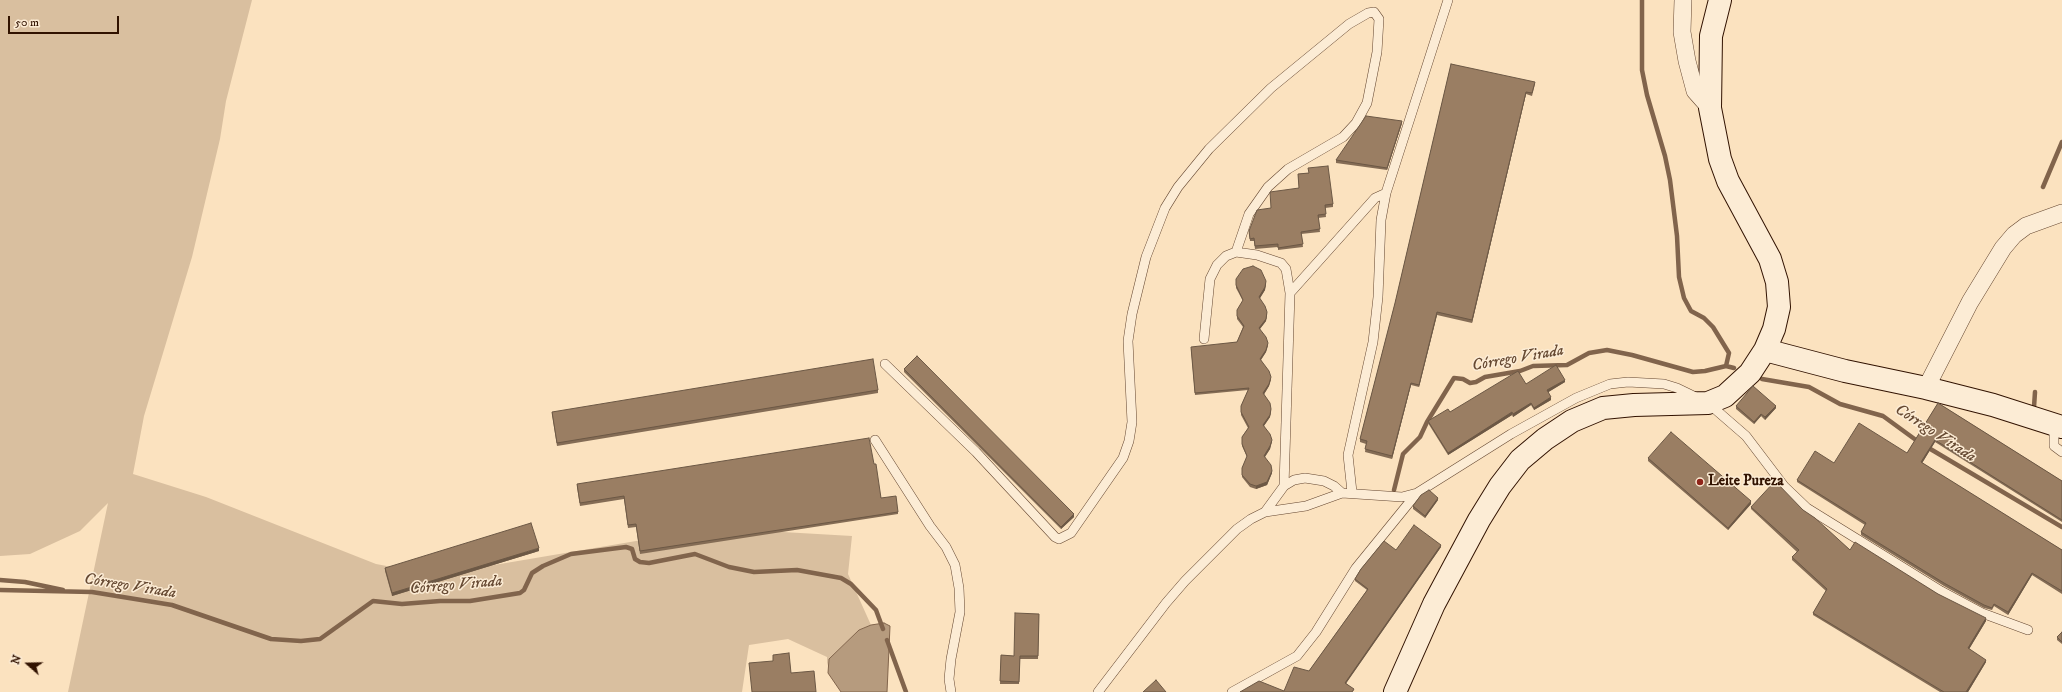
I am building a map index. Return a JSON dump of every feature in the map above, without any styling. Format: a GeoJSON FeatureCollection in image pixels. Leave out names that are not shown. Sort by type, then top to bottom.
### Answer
{"type":"FeatureCollection","features":[{"type":"Feature","properties":{"kind":"street"},"geometry":{"type":"LineString","coordinates":[[1683,0],[1682,32],[1686,61],[1695,91],[1710,108]]}},
{"type":"Feature","properties":{"kind":"street"},"geometry":{"type":"LineString","coordinates":[[1395,692],[1434,604],[1479,520],[1500,486],[1520,460],[1545,439],[1572,421],[1603,408],[1634,405],[1685,405],[1708,403],[1725,396],[1738,386],[1750,373],[1765,350],[1774,328],[1779,308],[1777,282],[1770,259],[1728,181],[1720,159],[1710,108],[1711,36],[1720,0]]}},
{"type":"Feature","properties":{"kind":"street"},"geometry":{"type":"LineString","coordinates":[[1926,388],[1970,302],[2003,248],[2014,235],[2026,226],[2062,213]]}},
{"type":"Feature","properties":{"kind":"street"},"geometry":{"type":"LineString","coordinates":[[1765,350],[1892,382],[1926,388],[1993,405],[2058,426]]}},
{"type":"Feature","properties":{"kind":"lane"},"geometry":{"type":"LineString","coordinates":[[1352,492],[1348,455],[1373,342],[1379,290],[1381,220],[1386,193],[1448,0]]}},
{"type":"Feature","properties":{"kind":"lane"},"geometry":{"type":"LineString","coordinates":[[885,364],[976,452],[1055,537],[1059,539],[1071,533],[1123,458],[1129,441],[1132,422],[1128,341],[1132,314],[1146,256],[1165,208],[1178,187],[1209,149],[1271,88],[1350,24],[1368,12],[1374,12],[1377,14],[1379,19],[1378,52],[1367,103],[1356,123],[1343,137],[1288,169],[1268,187],[1249,214],[1236,252]]}},
{"type":"Feature","properties":{"kind":"lane"},"geometry":{"type":"LineString","coordinates":[[1290,293],[1375,198],[1386,193]]}},
{"type":"Feature","properties":{"kind":"lane"},"geometry":{"type":"LineString","coordinates":[[1204,339],[1210,279],[1217,265],[1226,256],[1236,252],[1256,255],[1282,263],[1286,269],[1290,293],[1284,486]]}},
{"type":"Feature","properties":{"kind":"lane"},"geometry":{"type":"LineString","coordinates":[[1265,512],[1306,506],[1342,493],[1352,492],[1386,497],[1402,497],[1417,493],[1512,434],[1576,398],[1610,384],[1628,382],[1664,384],[1678,388],[1708,403],[1746,436],[1784,486],[1807,508],[1941,591],[1982,613],[2028,630]]}},
{"type":"Feature","properties":{"kind":"lane"},"geometry":{"type":"LineString","coordinates":[[2058,426],[2054,446],[2062,452]]}},
{"type":"Feature","properties":{"kind":"lane"},"geometry":{"type":"LineString","coordinates":[[875,440],[930,526],[946,547],[955,565],[959,588],[960,612],[951,659],[949,679],[951,692]]}},
{"type":"Feature","properties":{"kind":"lane"},"geometry":{"type":"LineString","coordinates":[[1098,692],[1166,603],[1185,581],[1237,529],[1265,512],[1284,486],[1294,480],[1305,478],[1324,481],[1334,486],[1342,493]]}},
{"type":"Feature","properties":{"kind":"lane"},"geometry":{"type":"LineString","coordinates":[[1232,692],[1297,656],[1316,632],[1356,568],[1417,493]]}},
{"type":"Feature","properties":{"kind":"shaded area"},"geometry":{"type":"Polygon","coordinates":[[[0,0],[252,0],[226,101],[220,139],[192,257],[144,416],[133,474],[206,497],[376,564],[435,575],[642,540],[731,529],[852,536],[848,574],[871,625],[859,630],[829,659],[827,666],[827,657],[788,639],[749,645],[742,692],[68,692],[108,503],[80,531],[30,554],[0,556],[0,0]]]}},
{"type":"Feature","properties":{"kind":"shaded area"},"geometry":{"type":"Polygon","coordinates":[[[884,623],[890,626],[887,692],[841,692],[828,673],[829,659],[859,630],[871,625],[884,623]]]}},
{"type":"Feature","properties":{"kind":"building"},"geometry":{"type":"Polygon","coordinates":[[[1451,64],[1535,82],[1532,93],[1526,92],[1472,320],[1437,312],[1419,385],[1411,383],[1392,456],[1365,449],[1367,441],[1360,439],[1395,303],[1451,64]]]}},
{"type":"Feature","properties":{"kind":"building"},"geometry":{"type":"Polygon","coordinates":[[[1366,116],[1402,121],[1387,168],[1336,160],[1366,116]]]}},
{"type":"Feature","properties":{"kind":"building"},"geometry":{"type":"Polygon","coordinates":[[[1328,166],[1333,204],[1325,205],[1326,214],[1318,215],[1320,229],[1301,232],[1303,244],[1278,248],[1278,244],[1255,246],[1254,238],[1250,239],[1249,231],[1257,210],[1271,208],[1270,192],[1299,188],[1298,174],[1309,173],[1308,168],[1328,166]]]}},
{"type":"Feature","properties":{"kind":"building"},"geometry":{"type":"Polygon","coordinates":[[[1253,266],[1261,270],[1266,281],[1265,287],[1259,297],[1267,312],[1266,319],[1259,328],[1266,337],[1268,343],[1266,350],[1260,359],[1269,371],[1271,377],[1269,384],[1263,393],[1270,403],[1270,415],[1263,425],[1270,434],[1272,440],[1264,456],[1271,465],[1272,471],[1267,482],[1256,486],[1250,484],[1242,475],[1242,468],[1247,456],[1242,444],[1242,437],[1249,427],[1241,412],[1241,406],[1249,388],[1195,393],[1191,347],[1237,342],[1244,326],[1237,316],[1237,310],[1243,300],[1236,285],[1236,279],[1243,269],[1253,266]]]}},
{"type":"Feature","properties":{"kind":"building"},"geometry":{"type":"Polygon","coordinates":[[[917,356],[1074,514],[1061,527],[904,369],[917,356]]]}},
{"type":"Feature","properties":{"kind":"building"},"geometry":{"type":"Polygon","coordinates":[[[873,359],[878,390],[557,443],[552,412],[873,359]]]}},
{"type":"Feature","properties":{"kind":"building"},"geometry":{"type":"Polygon","coordinates":[[[1556,365],[1565,380],[1547,390],[1551,397],[1534,408],[1531,403],[1513,414],[1512,412],[1448,453],[1428,421],[1448,409],[1450,412],[1518,371],[1526,384],[1556,365]]]}},
{"type":"Feature","properties":{"kind":"building"},"geometry":{"type":"Polygon","coordinates":[[[1753,386],[1776,406],[1765,417],[1761,414],[1754,422],[1736,406],[1753,386]]]}},
{"type":"Feature","properties":{"kind":"building"},"geometry":{"type":"Polygon","coordinates":[[[1938,403],[2062,481],[2062,520],[1935,440],[1921,462],[2062,550],[2062,591],[2032,573],[2008,612],[1994,604],[1992,608],[1984,605],[1944,583],[1861,532],[1866,523],[1797,480],[1815,451],[1834,463],[1859,423],[1907,453],[1938,403]]]}},
{"type":"Feature","properties":{"kind":"building","name":"Leite Pureza"},"geometry":{"type":"Polygon","coordinates":[[[1671,432],[1751,501],[1728,528],[1648,458],[1671,432]]]}},
{"type":"Feature","properties":{"kind":"building"},"geometry":{"type":"Polygon","coordinates":[[[869,438],[874,464],[876,464],[881,498],[896,496],[898,512],[640,551],[636,524],[628,525],[624,496],[580,503],[577,484],[869,438]]]}},
{"type":"Feature","properties":{"kind":"building"},"geometry":{"type":"Polygon","coordinates":[[[1775,481],[1803,510],[1815,518],[1850,550],[1855,542],[1938,594],[1986,618],[1968,648],[1986,660],[1966,692],[1944,692],[1813,613],[1827,589],[1792,557],[1799,550],[1751,507],[1775,481]]]}},
{"type":"Feature","properties":{"kind":"building"},"geometry":{"type":"Polygon","coordinates":[[[1429,490],[1438,498],[1425,516],[1413,506],[1421,495],[1429,490]]]}},
{"type":"Feature","properties":{"kind":"building"},"geometry":{"type":"Polygon","coordinates":[[[531,523],[539,548],[392,593],[385,568],[531,523]]]}},
{"type":"Feature","properties":{"kind":"building"},"geometry":{"type":"Polygon","coordinates":[[[1414,525],[1441,545],[1345,683],[1354,689],[1352,692],[1240,692],[1259,681],[1284,691],[1294,667],[1309,671],[1368,589],[1355,579],[1361,569],[1384,541],[1396,550],[1414,525]]]}},
{"type":"Feature","properties":{"kind":"building"},"geometry":{"type":"Polygon","coordinates":[[[1015,613],[1039,614],[1038,656],[1020,656],[1019,682],[1000,681],[1001,655],[1014,656],[1015,613]]]}},
{"type":"Feature","properties":{"kind":"building"},"geometry":{"type":"Polygon","coordinates":[[[2062,632],[2062,642],[2057,637],[2062,632]]]}},
{"type":"Feature","properties":{"kind":"building"},"geometry":{"type":"Polygon","coordinates":[[[789,653],[791,673],[814,671],[816,692],[752,692],[749,663],[773,661],[773,655],[789,653]]]}},
{"type":"Feature","properties":{"kind":"building"},"geometry":{"type":"Polygon","coordinates":[[[1156,680],[1166,692],[1143,692],[1156,680]]]}},
{"type":"Feature","properties":{"kind":"waterway"},"geometry":{"type":"LineString","coordinates":[[1642,0],[1642,70],[1647,95],[1665,156],[1670,180],[1677,236],[1679,277],[1684,298],[1691,311],[1704,318],[1713,327],[1729,353],[1726,366]]}},
{"type":"Feature","properties":{"kind":"waterway"},"geometry":{"type":"LineString","coordinates":[[2043,187],[2062,142]]}},
{"type":"Feature","properties":{"kind":"waterway","name":"Córrego Virada"},"geometry":{"type":"LineString","coordinates":[[1394,490],[1403,454],[1420,437],[1427,422],[1454,378],[1463,379],[1470,383],[1476,382],[1485,377],[1520,371],[1533,366],[1567,365],[1589,353],[1607,350],[1632,355],[1693,372],[1726,366],[1734,368]]}},
{"type":"Feature","properties":{"kind":"waterway","name":"Córrego Virada"},"geometry":{"type":"LineString","coordinates":[[1762,379],[1809,387],[1840,404],[1883,416],[1920,443]]}},
{"type":"Feature","properties":{"kind":"waterway"},"geometry":{"type":"LineString","coordinates":[[2034,407],[2035,392]]}},
{"type":"Feature","properties":{"kind":"waterway","name":"Córrego Virada"},"geometry":{"type":"LineString","coordinates":[[1927,447],[2062,527]]}},
{"type":"Feature","properties":{"kind":"waterway","name":"Córrego Virada"},"geometry":{"type":"LineString","coordinates":[[0,590],[92,592],[172,605],[271,639],[301,641],[320,639],[373,601],[402,604],[440,601],[470,601],[520,593],[524,590],[532,573],[543,566],[571,554],[626,547],[632,549],[635,559],[640,562],[649,563],[695,554],[729,567],[754,572],[797,570],[841,578],[851,584],[876,610],[883,629]]}},
{"type":"Feature","properties":{"kind":"waterway"},"geometry":{"type":"LineString","coordinates":[[0,580],[25,582],[63,590]]}},
{"type":"Feature","properties":{"kind":"waterway","name":"Córrego Virada"},"geometry":{"type":"LineString","coordinates":[[887,640],[906,692]]}},
{"type":"Feature","properties":{"kind":"place","name":"Leite Pureza"},"geometry":{"type":"Point","coordinates":[1700,482]}}]}
